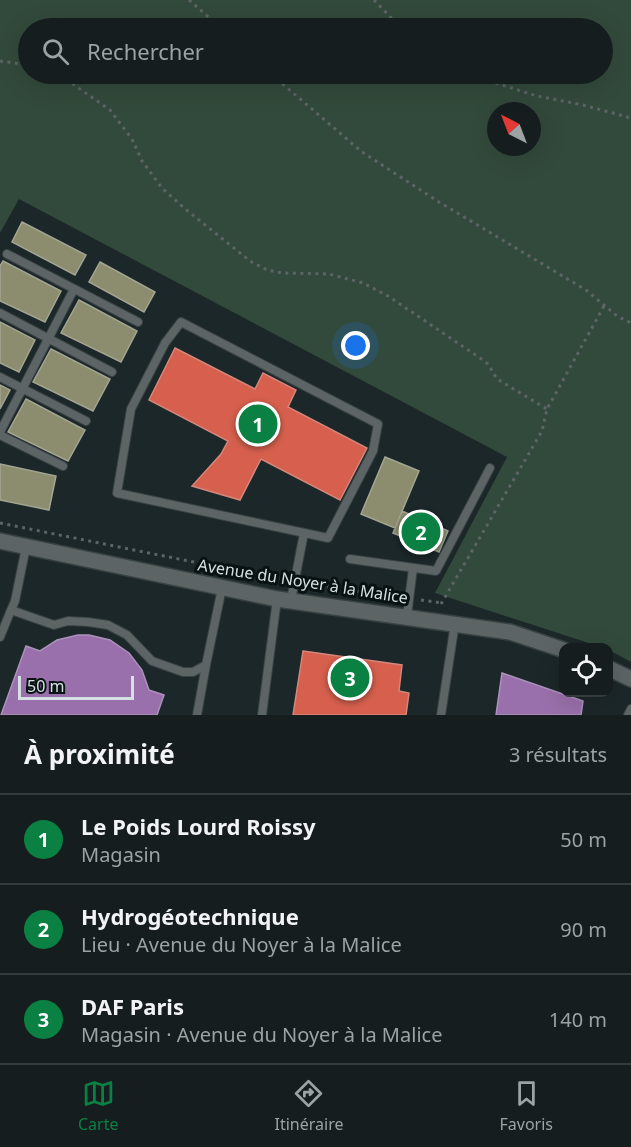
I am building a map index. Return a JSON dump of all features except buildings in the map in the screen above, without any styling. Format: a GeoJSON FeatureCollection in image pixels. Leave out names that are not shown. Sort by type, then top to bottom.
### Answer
{"type":"FeatureCollection","features":[{"type":"Feature","properties":{"kind":"street","name":"Avenue du Noyer à la Malice"},"geometry":{"type":"LineString","coordinates":[[0,541],[222,588],[510,632],[559,648]]}},
{"type":"Feature","properties":{"kind":"street"},"geometry":{"type":"LineString","coordinates":[[613,670],[631,679]]}},
{"type":"Feature","properties":{"kind":"lane"},"geometry":{"type":"LineString","coordinates":[[7,254],[138,322]]}},
{"type":"Feature","properties":{"kind":"lane"},"geometry":{"type":"LineString","coordinates":[[63,466],[0,433],[74,289]]}},
{"type":"Feature","properties":{"kind":"lane"},"geometry":{"type":"LineString","coordinates":[[0,313],[112,372]]}},
{"type":"Feature","properties":{"kind":"lane"},"geometry":{"type":"LineString","coordinates":[[181,322],[378,424],[373,451],[328,538],[304,533],[117,493],[131,409],[165,343],[181,322]]}},
{"type":"Feature","properties":{"kind":"lane"},"geometry":{"type":"LineString","coordinates":[[0,377],[86,421]]}},
{"type":"Feature","properties":{"kind":"lane"},"geometry":{"type":"LineString","coordinates":[[350,559],[436,571],[490,468]]}},
{"type":"Feature","properties":{"kind":"lane"},"geometry":{"type":"LineString","coordinates":[[262,715],[284,599],[295,582],[304,533]]}},
{"type":"Feature","properties":{"kind":"lane"},"geometry":{"type":"LineString","coordinates":[[0,638],[15,601],[26,547]]}},
{"type":"Feature","properties":{"kind":"lane"},"geometry":{"type":"LineString","coordinates":[[407,616],[413,568]]}},
{"type":"Feature","properties":{"kind":"lane"},"geometry":{"type":"LineString","coordinates":[[197,715],[222,588]]}},
{"type":"Feature","properties":{"kind":"lane"},"geometry":{"type":"LineString","coordinates":[[11,610],[54,625],[68,621],[108,625],[127,635],[153,661],[183,672],[193,672],[206,665]]}},
{"type":"Feature","properties":{"kind":"lane"},"geometry":{"type":"LineString","coordinates":[[441,715],[455,623]]}},
{"type":"Feature","properties":{"kind":"lane"},"geometry":{"type":"LineString","coordinates":[[628,715],[631,709]]}},
{"type":"Feature","properties":{"kind":"path"},"geometry":{"type":"LineString","coordinates":[[189,0],[210,18]]}},
{"type":"Feature","properties":{"kind":"path"},"geometry":{"type":"LineString","coordinates":[[374,0],[391,18]]}},
{"type":"Feature","properties":{"kind":"path"},"geometry":{"type":"LineString","coordinates":[[0,61],[18,64]]}},
{"type":"Feature","properties":{"kind":"path"},"geometry":{"type":"LineString","coordinates":[[73,84],[110,110],[132,139],[146,168],[162,188],[183,208],[250,261],[267,270],[282,273],[329,274],[363,284],[388,296],[488,364],[497,379],[547,409]]}},
{"type":"Feature","properties":{"kind":"path"},"geometry":{"type":"LineString","coordinates":[[283,84],[362,152],[439,202],[586,290],[604,306],[631,323]]}},
{"type":"Feature","properties":{"kind":"path"},"geometry":{"type":"LineString","coordinates":[[499,84],[537,96],[631,118]]}},
{"type":"Feature","properties":{"kind":"path"},"geometry":{"type":"LineString","coordinates":[[435,620],[442,603],[542,430],[547,409],[604,306]]}},
{"type":"Feature","properties":{"kind":"path"},"geometry":{"type":"LineString","coordinates":[[0,523],[295,582],[442,603]]}},
{"type":"Feature","properties":{"kind":"green space"},"geometry":{"type":"Polygon","coordinates":[[[0,0],[631,0],[631,662],[613,652],[613,643],[589,643],[435,593],[507,457],[19,199],[0,233],[0,0]]]}},
{"type":"Feature","properties":{"kind":"place","name":"Le Poids Lourd Roissy"},"geometry":{"type":"Point","coordinates":[258,424]}},
{"type":"Feature","properties":{"kind":"place","name":"Hydrogéotechnique"},"geometry":{"type":"Point","coordinates":[421,532]}},
{"type":"Feature","properties":{"kind":"place","name":"DAF Paris"},"geometry":{"type":"Point","coordinates":[350,678]}}]}
